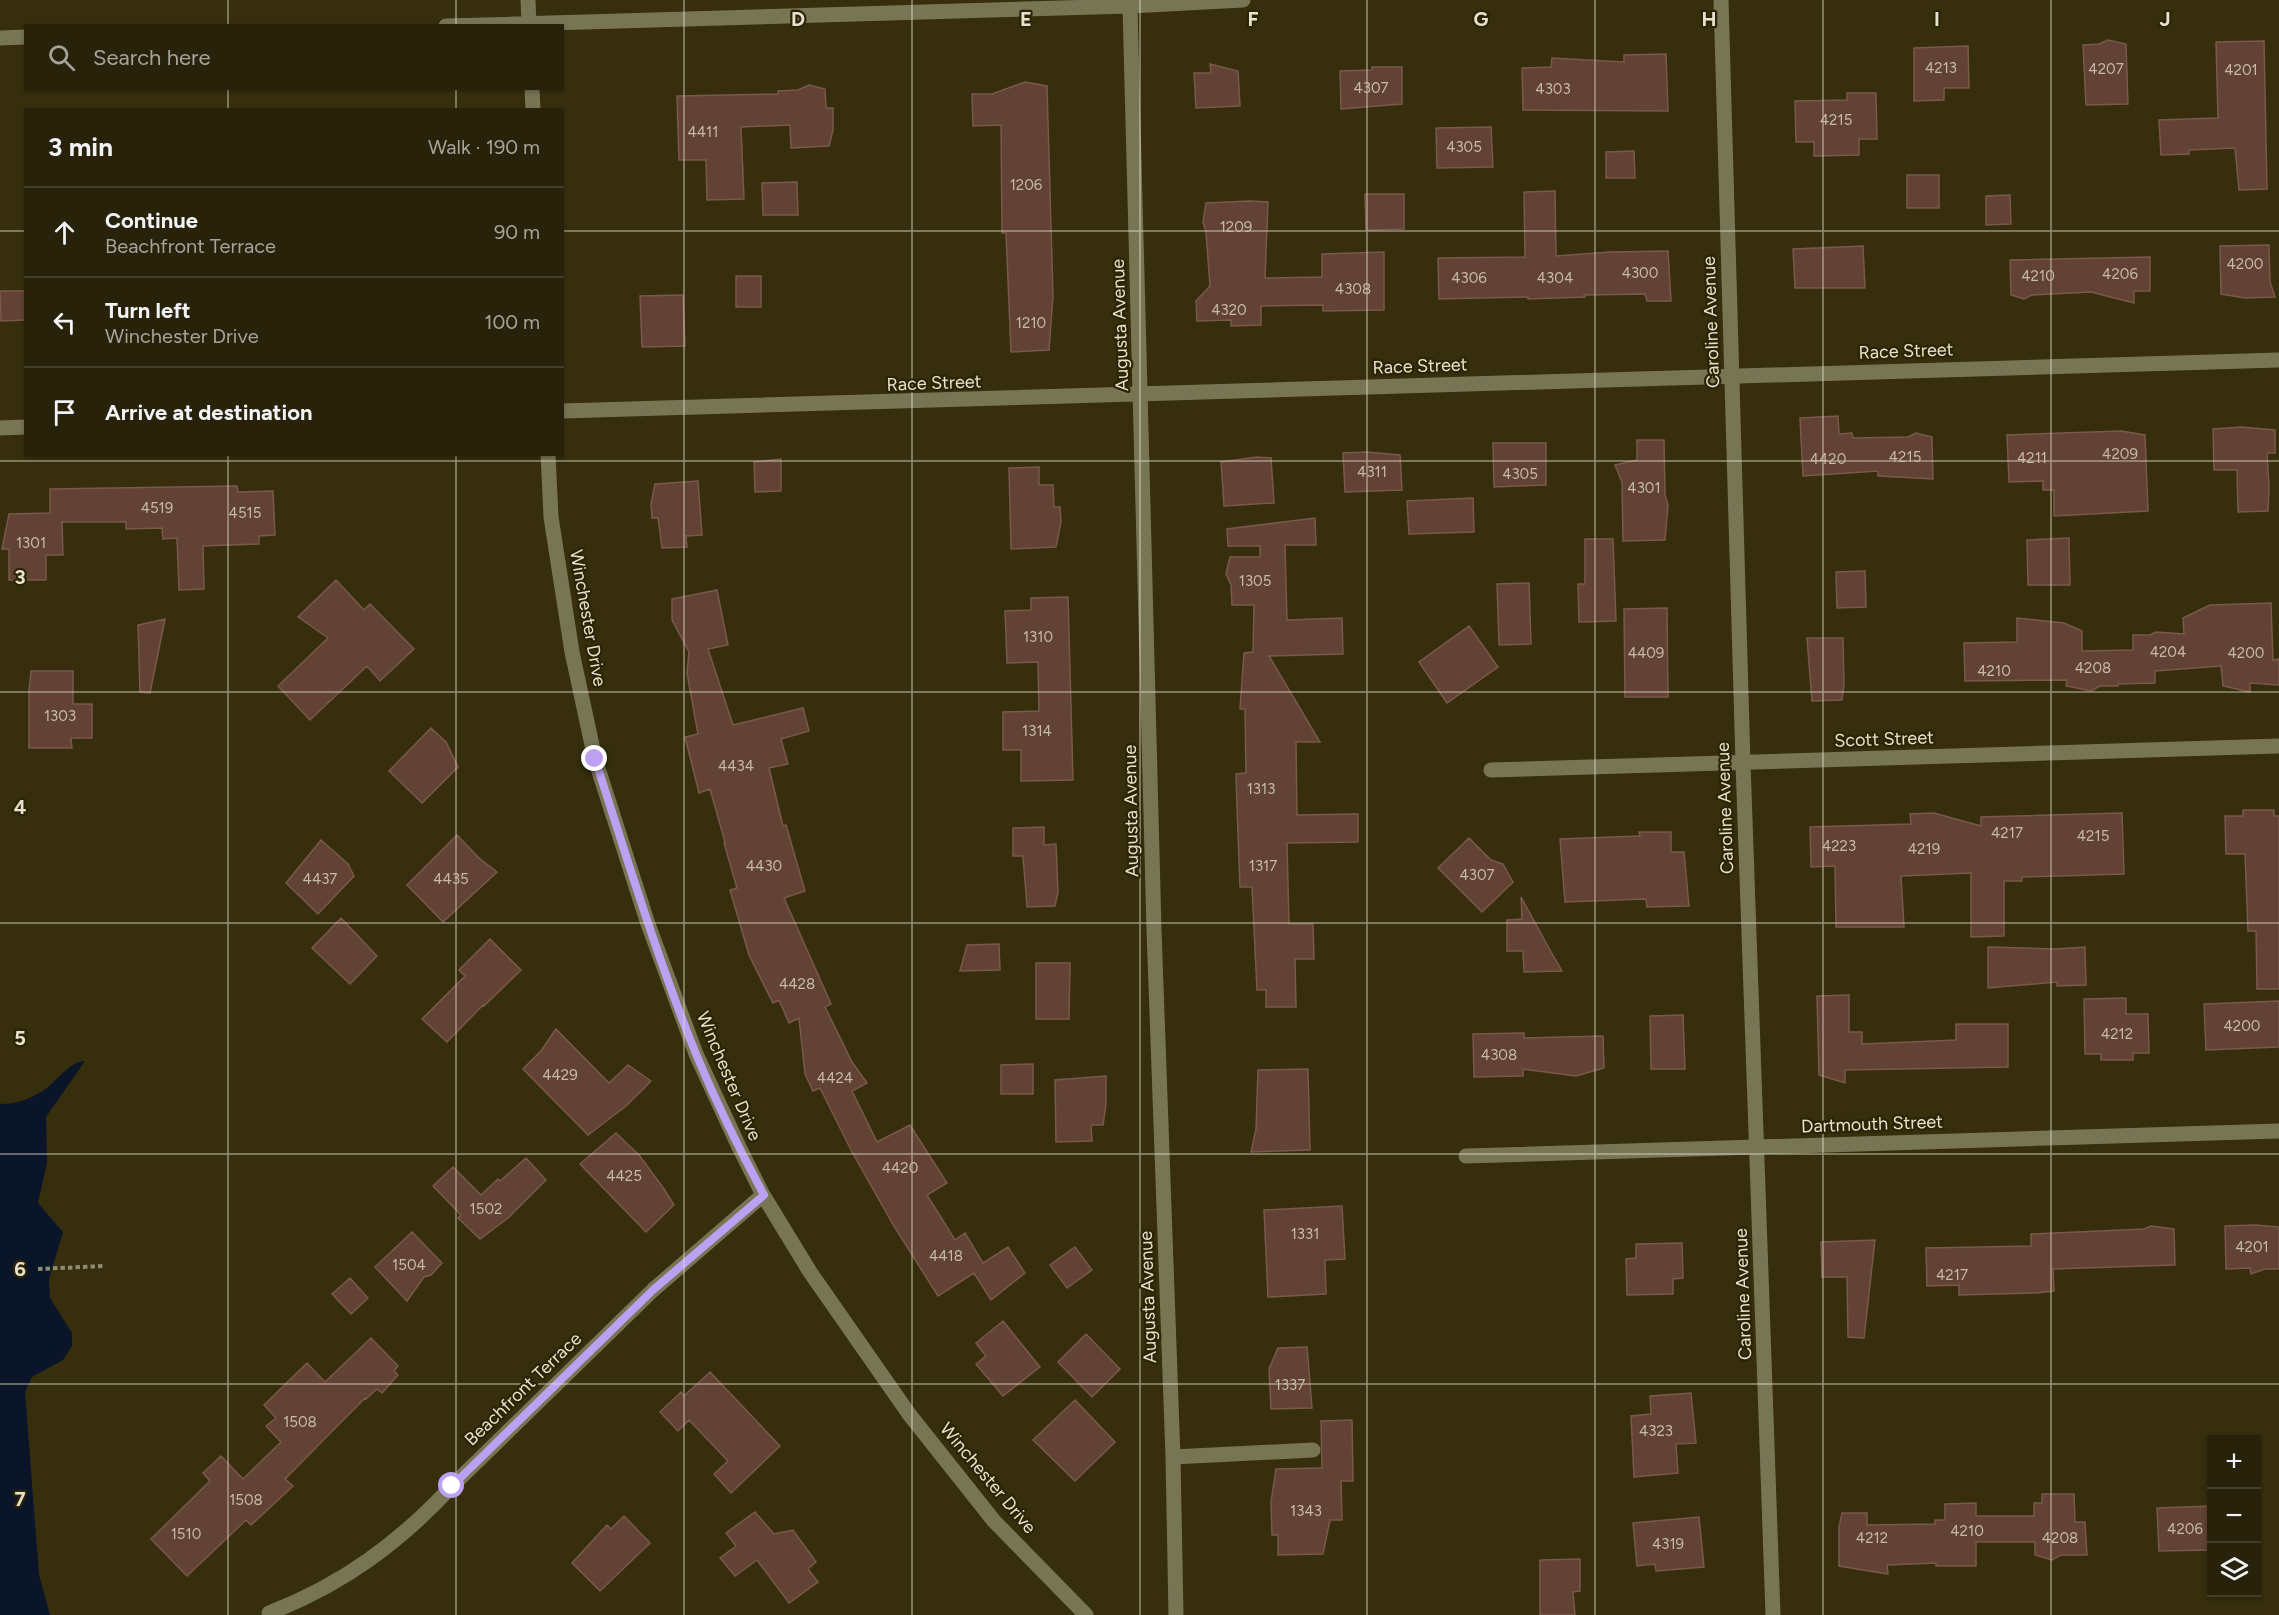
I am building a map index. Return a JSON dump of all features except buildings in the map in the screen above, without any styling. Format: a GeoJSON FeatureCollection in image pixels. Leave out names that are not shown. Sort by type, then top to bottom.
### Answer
{"type":"FeatureCollection","features":[{"type":"Feature","properties":{"kind":"street"},"geometry":{"type":"LineString","coordinates":[[528,0],[529,24],[1130,6],[1243,0]]}},
{"type":"Feature","properties":{"kind":"street","name":"Caroline Avenue"},"geometry":{"type":"LineString","coordinates":[[1721,0],[1743,763],[1773,1615]]}},
{"type":"Feature","properties":{"kind":"street","name":"Augusta Avenue"},"geometry":{"type":"LineString","coordinates":[[1130,6],[1154,930],[1173,1457],[1176,1615]]}},
{"type":"Feature","properties":{"kind":"street"},"geometry":{"type":"LineString","coordinates":[[0,38],[24,37]]}},
{"type":"Feature","properties":{"kind":"street"},"geometry":{"type":"LineString","coordinates":[[532,90],[533,108]]}},
{"type":"Feature","properties":{"kind":"street","name":"Race Street"},"geometry":{"type":"LineString","coordinates":[[564,411],[903,404],[2279,360]]}},
{"type":"Feature","properties":{"kind":"street"},"geometry":{"type":"LineString","coordinates":[[0,428],[24,427]]}},
{"type":"Feature","properties":{"kind":"street","name":"Winchester Drive"},"geometry":{"type":"LineString","coordinates":[[548,456],[554,539],[572,652],[595,759],[648,924],[696,1054],[738,1148],[810,1272],[909,1414],[994,1521],[1086,1615]]}},
{"type":"Feature","properties":{"kind":"street","name":"Scott Street"},"geometry":{"type":"LineString","coordinates":[[1491,770],[2279,746]]}},
{"type":"Feature","properties":{"kind":"street","name":"Dartmouth Street"},"geometry":{"type":"LineString","coordinates":[[1466,1156],[2279,1131]]}},
{"type":"Feature","properties":{"kind":"street","name":"Beachfront Terrace"},"geometry":{"type":"LineString","coordinates":[[269,1613],[340,1580],[378,1555],[421,1519],[653,1290],[764,1195]]}},
{"type":"Feature","properties":{"kind":"street"},"geometry":{"type":"LineString","coordinates":[[1173,1457],[1312,1450]]}},
{"type":"Feature","properties":{"kind":"path"},"geometry":{"type":"LineString","coordinates":[[39,1269],[104,1266]]}},
{"type":"Feature","properties":{"kind":"water"},"geometry":{"type":"Polygon","coordinates":[[[85,1061],[46,1117],[47,1163],[38,1203],[63,1232],[49,1279],[50,1298],[72,1333],[72,1346],[63,1360],[32,1377],[25,1392],[39,1575],[50,1615],[0,1615],[0,1104],[19,1102],[37,1094],[70,1067],[85,1061]]]}},
{"type":"Feature","properties":{"kind":"route"},"geometry":{"type":"LineString","coordinates":[[452,1486],[653,1290],[764,1195],[738,1148],[696,1054],[648,924],[595,759]]}}]}
